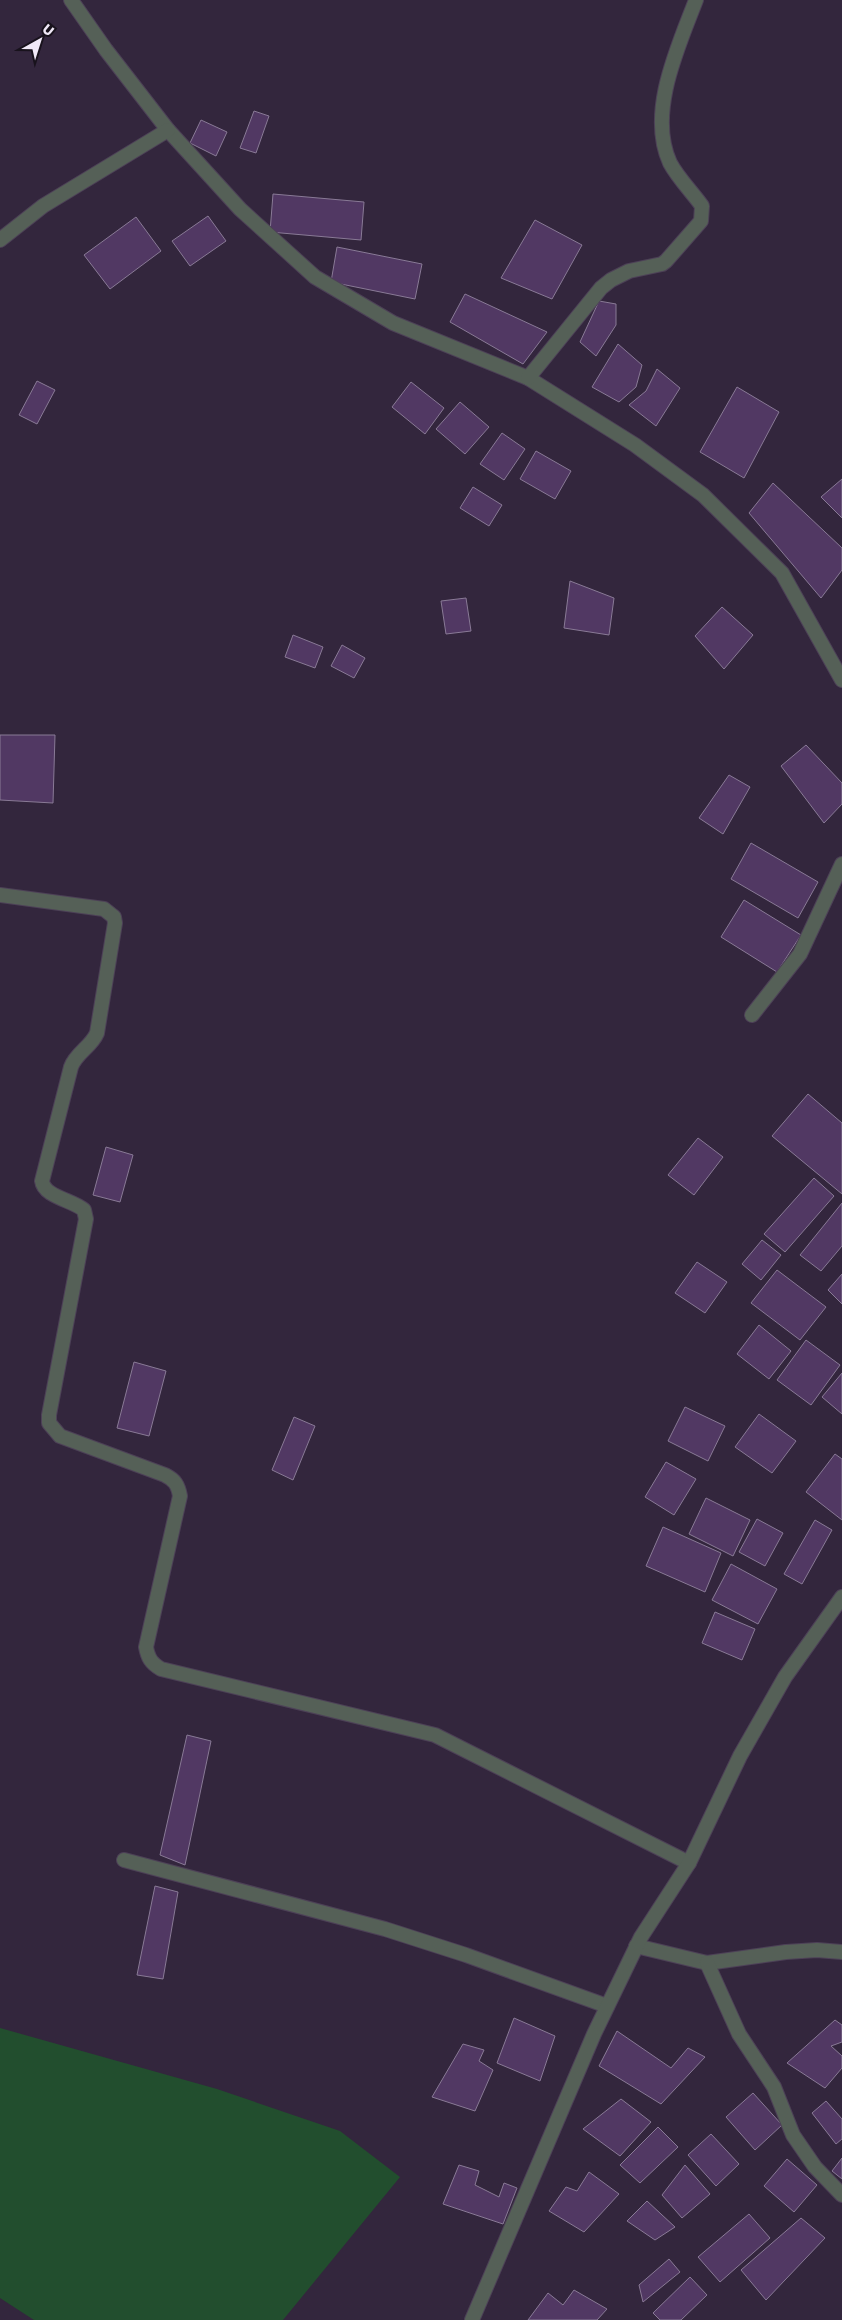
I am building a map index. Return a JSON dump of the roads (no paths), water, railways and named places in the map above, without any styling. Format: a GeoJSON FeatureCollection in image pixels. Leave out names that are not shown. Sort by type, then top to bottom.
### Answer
{"type":"FeatureCollection","features":[{"type":"Feature","properties":{"kind":"street"},"geometry":{"type":"LineString","coordinates":[[71,0],[106,50],[168,130],[240,209],[315,277],[393,323],[528,378],[635,445],[703,495],[782,573],[842,680]]}},
{"type":"Feature","properties":{"kind":"street"},"geometry":{"type":"LineString","coordinates":[[528,378],[602,288],[611,280],[628,271],[662,264],[701,221],[702,206],[671,164],[664,144],[661,118],[673,58],[696,0]]}},
{"type":"Feature","properties":{"kind":"street"},"geometry":{"type":"LineString","coordinates":[[0,240],[43,206],[168,130]]}},
{"type":"Feature","properties":{"kind":"street"},"geometry":{"type":"LineString","coordinates":[[752,1015],[804,948],[842,864]]}},
{"type":"Feature","properties":{"kind":"street"},"geometry":{"type":"LineString","coordinates":[[0,895],[104,909],[114,916],[115,923],[97,1033],[90,1044],[76,1056],[70,1067],[42,1181],[42,1185],[49,1192],[84,1210],[86,1219],[49,1423],[60,1436],[165,1475],[172,1478],[178,1486],[180,1496],[146,1647],[152,1664],[161,1669],[435,1735],[689,1863]]}},
{"type":"Feature","properties":{"kind":"street"},"geometry":{"type":"LineString","coordinates":[[472,2320],[582,2061],[636,1946],[689,1863],[740,1756],[785,1677],[842,1597]]}},
{"type":"Feature","properties":{"kind":"street"},"geometry":{"type":"LineString","coordinates":[[124,1860],[385,1929],[466,1955],[607,2006]]}},
{"type":"Feature","properties":{"kind":"street"},"geometry":{"type":"LineString","coordinates":[[636,1946],[707,1963],[786,1952],[817,1950],[842,1952]]}},
{"type":"Feature","properties":{"kind":"street"},"geometry":{"type":"LineString","coordinates":[[707,1963],[739,2034],[774,2087],[793,2135],[816,2168],[842,2195]]}}]}
